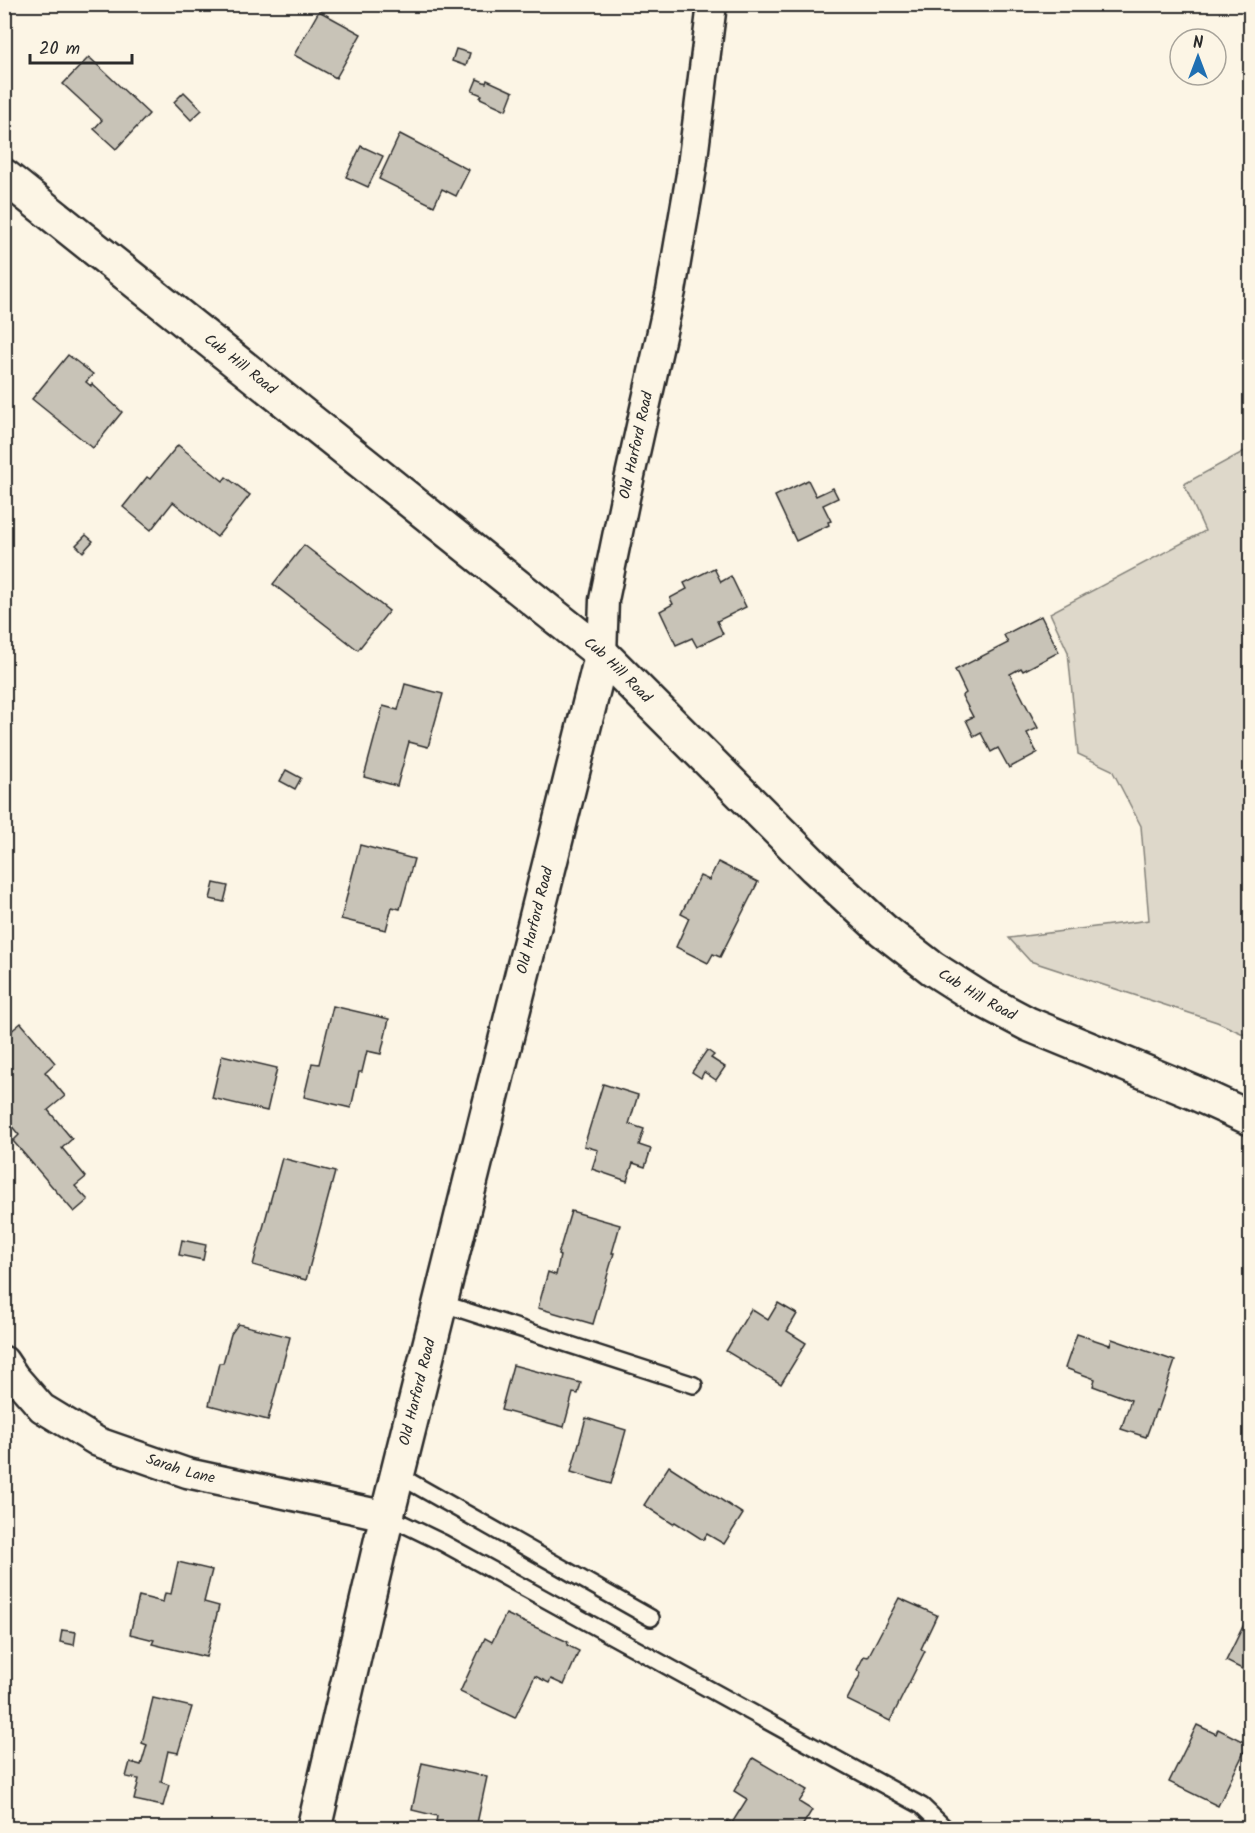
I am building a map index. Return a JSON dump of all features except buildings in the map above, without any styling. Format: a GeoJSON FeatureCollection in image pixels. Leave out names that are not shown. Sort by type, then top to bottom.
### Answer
{"type":"FeatureCollection","features":[{"type":"Feature","properties":{"kind":"street","name":"Old Harford Road"},"geometry":{"type":"LineString","coordinates":[[315,1828],[387,1516],[602,654],[604,600],[671,291],[691,174],[712,4]]}},
{"type":"Feature","properties":{"kind":"street","name":"Cub Hill Road"},"geometry":{"type":"LineString","coordinates":[[4,176],[602,654],[815,867],[883,930],[932,968],[979,998],[1028,1024],[1251,1118]]}},
{"type":"Feature","properties":{"kind":"street","name":"Sarah Lane"},"geometry":{"type":"LineString","coordinates":[[4,1361],[42,1408],[98,1442],[187,1473],[387,1516]]}},
{"type":"Feature","properties":{"kind":"lane"},"geometry":{"type":"LineString","coordinates":[[441,1303],[694,1385]]}},
{"type":"Feature","properties":{"kind":"lane"},"geometry":{"type":"LineString","coordinates":[[398,1475],[651,1618]]}},
{"type":"Feature","properties":{"kind":"lane"},"geometry":{"type":"LineString","coordinates":[[387,1516],[454,1549],[922,1806],[945,1828]]}},
{"type":"Feature","properties":{"kind":"shaded area"},"geometry":{"type":"Polygon","coordinates":[[[1250,448],[1250,1037],[1217,1022],[1030,961],[1009,938],[1149,920],[1141,826],[1112,770],[1078,754],[1068,652],[1050,613],[1205,531],[1184,484],[1250,448]]]}}]}
